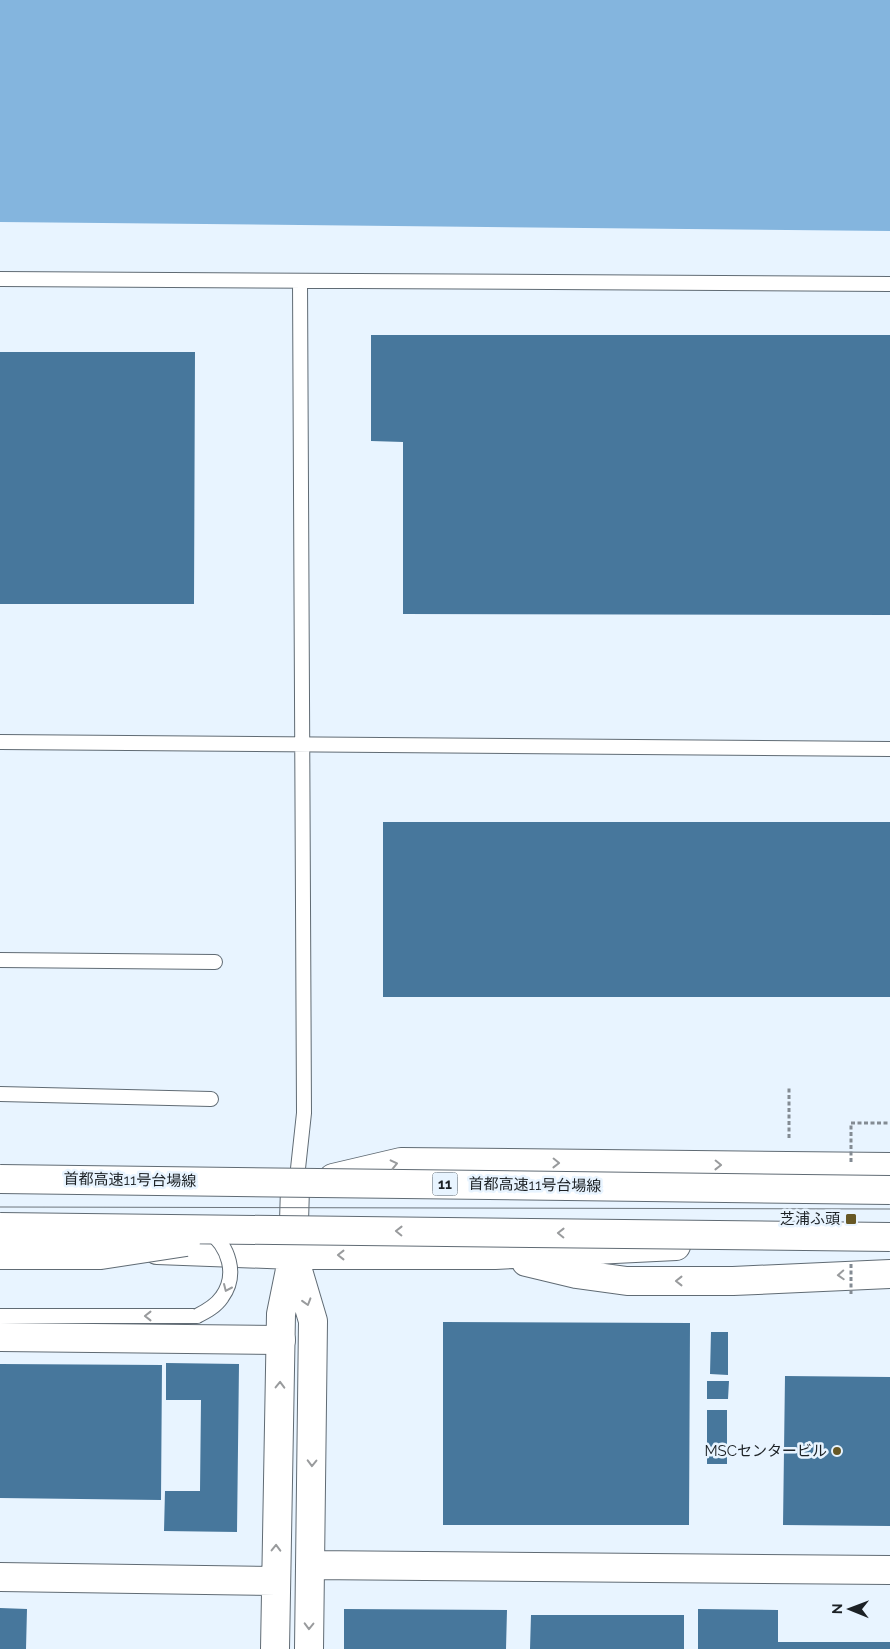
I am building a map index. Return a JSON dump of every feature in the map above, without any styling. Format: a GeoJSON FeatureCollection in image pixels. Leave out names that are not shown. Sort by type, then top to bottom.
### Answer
{"type":"FeatureCollection","features":[{"type":"Feature","properties":{"kind":"main road"},"geometry":{"type":"LineString","coordinates":[[295,1188],[401,1162],[890,1167]]}},
{"type":"Feature","properties":{"kind":"main road"},"geometry":{"type":"LineString","coordinates":[[0,1174],[217,1186],[295,1188],[890,1191]]}},
{"type":"Feature","properties":{"kind":"main road","name":"首都高速11号台場線"},"geometry":{"type":"LineString","coordinates":[[0,1179],[890,1191]]}},
{"type":"Feature","properties":{"kind":"main road"},"geometry":{"type":"LineString","coordinates":[[275,1649],[281,1314],[293,1255],[295,1188]]}},
{"type":"Feature","properties":{"kind":"main road"},"geometry":{"type":"LineString","coordinates":[[0,1228],[890,1236]]}},
{"type":"Feature","properties":{"kind":"main road"},"geometry":{"type":"LineString","coordinates":[[0,1255],[100,1255],[277,1229]]}},
{"type":"Feature","properties":{"kind":"main road"},"geometry":{"type":"LineString","coordinates":[[0,1242],[293,1255],[495,1255],[679,1246],[890,1246]]}},
{"type":"Feature","properties":{"kind":"main road"},"geometry":{"type":"LineString","coordinates":[[293,1255],[313,1321],[309,1649]]}},
{"type":"Feature","properties":{"kind":"main road"},"geometry":{"type":"LineString","coordinates":[[495,1255],[576,1274],[627,1281],[733,1281],[890,1274]]}},
{"type":"Feature","properties":{"kind":"main road"},"geometry":{"type":"LineString","coordinates":[[0,1338],[281,1340]]}},
{"type":"Feature","properties":{"kind":"main road"},"geometry":{"type":"LineString","coordinates":[[310,1565],[890,1570]]}},
{"type":"Feature","properties":{"kind":"main road"},"geometry":{"type":"LineString","coordinates":[[0,1578],[276,1581]]}},
{"type":"Feature","properties":{"kind":"lane"},"geometry":{"type":"LineString","coordinates":[[0,279],[890,284]]}},
{"type":"Feature","properties":{"kind":"lane"},"geometry":{"type":"LineString","coordinates":[[295,1188],[304,1113],[300,280]]}},
{"type":"Feature","properties":{"kind":"lane"},"geometry":{"type":"LineString","coordinates":[[0,742],[301,743],[890,750]]}},
{"type":"Feature","properties":{"kind":"lane"},"geometry":{"type":"LineString","coordinates":[[0,960],[215,962]]}},
{"type":"Feature","properties":{"kind":"lane"},"geometry":{"type":"LineString","coordinates":[[0,1094],[211,1099]]}},
{"type":"Feature","properties":{"kind":"lane"},"geometry":{"type":"LineString","coordinates":[[0,1218],[194,1221],[212,1234],[225,1249],[231,1268],[230,1282],[222,1297],[213,1307],[197,1316],[0,1316]]}},
{"type":"Feature","properties":{"kind":"path"},"geometry":{"type":"LineString","coordinates":[[789,1088],[789,1141]]}},
{"type":"Feature","properties":{"kind":"path"},"geometry":{"type":"LineString","coordinates":[[851,1123],[890,1123]]}},
{"type":"Feature","properties":{"kind":"water"},"geometry":{"type":"Polygon","coordinates":[[[0,0],[890,0],[890,231],[0,222],[0,0]]]}},
{"type":"Feature","properties":{"kind":"building"},"geometry":{"type":"Polygon","coordinates":[[[371,335],[890,335],[890,615],[403,614],[403,442],[371,441],[371,335]]]}},
{"type":"Feature","properties":{"kind":"building"},"geometry":{"type":"Polygon","coordinates":[[[0,352],[195,352],[194,604],[0,604],[0,352]]]}},
{"type":"Feature","properties":{"kind":"building"},"geometry":{"type":"Polygon","coordinates":[[[383,822],[890,822],[890,997],[383,997],[383,822]]]}},
{"type":"Feature","properties":{"kind":"building"},"geometry":{"type":"Polygon","coordinates":[[[443,1322],[690,1323],[689,1525],[443,1525],[443,1322]]]}},
{"type":"Feature","properties":{"kind":"building"},"geometry":{"type":"Polygon","coordinates":[[[711,1332],[728,1332],[728,1375],[710,1374],[711,1332]]]}},
{"type":"Feature","properties":{"kind":"building"},"geometry":{"type":"Polygon","coordinates":[[[166,1363],[239,1364],[237,1532],[164,1531],[165,1491],[200,1491],[201,1400],[166,1400],[166,1363]]]}},
{"type":"Feature","properties":{"kind":"building"},"geometry":{"type":"Polygon","coordinates":[[[0,1364],[162,1365],[161,1500],[0,1498],[0,1364]]]}},
{"type":"Feature","properties":{"kind":"building","name":"MSCセンタービル"},"geometry":{"type":"Polygon","coordinates":[[[785,1376],[890,1377],[890,1526],[783,1525],[785,1376]]]}},
{"type":"Feature","properties":{"kind":"building"},"geometry":{"type":"Polygon","coordinates":[[[707,1381],[729,1381],[728,1399],[707,1399],[707,1381]]]}},
{"type":"Feature","properties":{"kind":"building"},"geometry":{"type":"Polygon","coordinates":[[[707,1410],[727,1410],[727,1464],[707,1464],[707,1410]]]}},
{"type":"Feature","properties":{"kind":"building"},"geometry":{"type":"Polygon","coordinates":[[[0,1608],[27,1609],[26,1649],[0,1649],[0,1608]]]}},
{"type":"Feature","properties":{"kind":"building"},"geometry":{"type":"Polygon","coordinates":[[[344,1609],[507,1610],[506,1649],[344,1649],[344,1609]]]}},
{"type":"Feature","properties":{"kind":"building"},"geometry":{"type":"Polygon","coordinates":[[[698,1609],[778,1610],[778,1642],[890,1642],[890,1649],[698,1649],[698,1609]]]}},
{"type":"Feature","properties":{"kind":"building"},"geometry":{"type":"Polygon","coordinates":[[[531,1615],[684,1615],[684,1649],[530,1649],[531,1615]]]}},
{"type":"Feature","properties":{"kind":"tram line"},"geometry":{"type":"LineString","coordinates":[[0,1207],[890,1209]]}},
{"type":"Feature","properties":{"kind":"tram line"},"geometry":{"type":"LineString","coordinates":[[0,1230],[709,1228],[890,1230]]}},
{"type":"Feature","properties":{"kind":"place","name":"芝浦ふ頭"},"geometry":{"type":"Point","coordinates":[851,1219]}},
{"type":"Feature","properties":{"kind":"place","name":"MSCセンタービル"},"geometry":{"type":"Point","coordinates":[837,1451]}}]}
